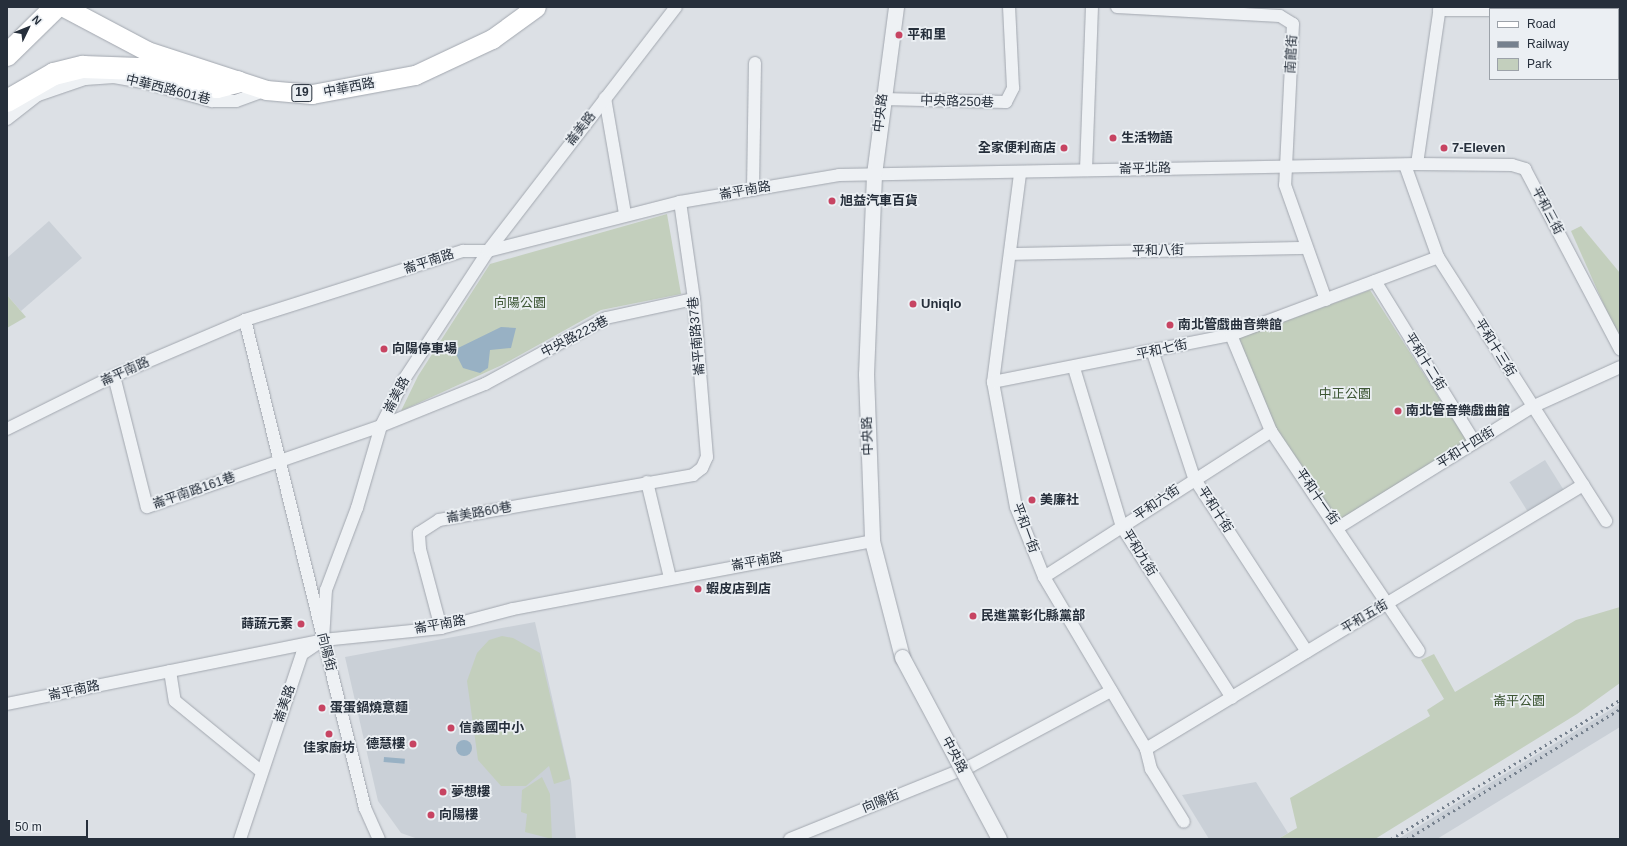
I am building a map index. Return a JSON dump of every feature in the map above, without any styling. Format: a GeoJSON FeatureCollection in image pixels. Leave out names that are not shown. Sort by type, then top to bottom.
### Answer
{"type":"FeatureCollection","features":[{"type":"Feature","properties":{"kind":"highway"},"geometry":{"type":"LineString","coordinates":[[14,48],[56,7]]}},
{"type":"Feature","properties":{"kind":"highway"},"geometry":{"type":"LineString","coordinates":[[7,101],[54,74],[83,67],[139,69],[217,87],[237,82]]}},
{"type":"Feature","properties":{"kind":"main road","name":"中華西路"},"geometry":{"type":"LineString","coordinates":[[64,7],[147,51],[237,82],[266,90],[312,94],[415,75],[492,40],[536,7]]}},
{"type":"Feature","properties":{"kind":"street","name":"崙美路"},"geometry":{"type":"LineString","coordinates":[[240,839],[302,654],[323,640],[326,590],[357,508],[381,426],[405,378],[488,251],[676,7]]}},
{"type":"Feature","properties":{"kind":"street","name":"中央路"},"geometry":{"type":"LineString","coordinates":[[896,7],[874,176],[866,374],[872,541],[902,657],[999,839]]}},
{"type":"Feature","properties":{"kind":"street","name":"中央路250巷"},"geometry":{"type":"LineString","coordinates":[[883,98],[1006,102],[1013,88],[1009,7]]}},
{"type":"Feature","properties":{"kind":"street"},"geometry":{"type":"LineString","coordinates":[[1086,170],[1092,7]]}},
{"type":"Feature","properties":{"kind":"street","name":"南館街"},"geometry":{"type":"LineString","coordinates":[[1117,7],[1286,17],[1295,33],[1284,167]]}},
{"type":"Feature","properties":{"kind":"street"},"geometry":{"type":"LineString","coordinates":[[1411,164],[1439,9],[1489,10]]}},
{"type":"Feature","properties":{"kind":"street"},"geometry":{"type":"LineString","coordinates":[[753,190],[755,63]]}},
{"type":"Feature","properties":{"kind":"street","name":"中華西路601巷"},"geometry":{"type":"LineString","coordinates":[[7,119],[38,95],[85,79],[114,77],[143,82],[212,101],[236,101],[266,90]]}},
{"type":"Feature","properties":{"kind":"street"},"geometry":{"type":"LineString","coordinates":[[605,98],[625,214]]}},
{"type":"Feature","properties":{"kind":"street","name":"崙平北路"},"geometry":{"type":"LineString","coordinates":[[874,176],[1020,174],[1086,170],[1411,164]]}},
{"type":"Feature","properties":{"kind":"street","name":"平和十三街"},"geometry":{"type":"LineString","coordinates":[[1411,164],[1438,257],[1532,407],[1606,521]]}},
{"type":"Feature","properties":{"kind":"street","name":"平和三街"},"geometry":{"type":"LineString","coordinates":[[1411,164],[1525,169],[1620,349]]}},
{"type":"Feature","properties":{"kind":"street"},"geometry":{"type":"LineString","coordinates":[[1284,167],[1285,185],[1306,248],[1326,300]]}},
{"type":"Feature","properties":{"kind":"street","name":"平和一街"},"geometry":{"type":"LineString","coordinates":[[1020,174],[1011,254],[993,382],[1016,507],[1044,578],[1146,749],[1151,769],[1184,822]]}},
{"type":"Feature","properties":{"kind":"street","name":"崙平南路"},"geometry":{"type":"LineString","coordinates":[[7,429],[114,376],[245,320],[463,252],[488,251],[625,214],[680,202],[839,175],[874,176]]}},
{"type":"Feature","properties":{"kind":"street","name":"崙平南路37巷"},"geometry":{"type":"LineString","coordinates":[[647,482],[693,475],[702,468],[707,457],[694,299],[680,202]]}},
{"type":"Feature","properties":{"kind":"street","name":"平和八街"},"geometry":{"type":"LineString","coordinates":[[1011,254],[1306,248]]}},
{"type":"Feature","properties":{"kind":"street","name":"平和七街"},"geometry":{"type":"LineString","coordinates":[[993,382],[1153,353],[1231,335],[1438,257]]}},
{"type":"Feature","properties":{"kind":"street","name":"平和十二街"},"geometry":{"type":"LineString","coordinates":[[1375,281],[1475,443]]}},
{"type":"Feature","properties":{"kind":"street","name":"中央路223巷"},"geometry":{"type":"LineString","coordinates":[[278,463],[381,426],[485,384],[606,318],[694,299]]}},
{"type":"Feature","properties":{"kind":"street","name":"向陽街"},"geometry":{"type":"LineString","coordinates":[[245,320],[278,463],[364,808],[379,839]]}},
{"type":"Feature","properties":{"kind":"street","name":"平和十一街"},"geometry":{"type":"LineString","coordinates":[[1231,335],[1271,431],[1339,527],[1419,651]]}},
{"type":"Feature","properties":{"kind":"street","name":"平和十街"},"geometry":{"type":"LineString","coordinates":[[1153,353],[1194,478],[1307,652]]}},
{"type":"Feature","properties":{"kind":"street","name":"平和十四街"},"geometry":{"type":"LineString","coordinates":[[1339,527],[1532,407],[1620,367]]}},
{"type":"Feature","properties":{"kind":"street","name":"平和九街"},"geometry":{"type":"LineString","coordinates":[[1074,368],[1122,527],[1232,698]]}},
{"type":"Feature","properties":{"kind":"street","name":"崙平南路161巷"},"geometry":{"type":"LineString","coordinates":[[114,376],[147,507],[278,463]]}},
{"type":"Feature","properties":{"kind":"street","name":"平和六街"},"geometry":{"type":"LineString","coordinates":[[1044,578],[1194,478],[1271,431]]}},
{"type":"Feature","properties":{"kind":"street"},"geometry":{"type":"LineString","coordinates":[[647,482],[670,578]]}},
{"type":"Feature","properties":{"kind":"street","name":"崙美路60巷"},"geometry":{"type":"LineString","coordinates":[[441,628],[420,549],[420,533],[438,520],[647,482]]}},
{"type":"Feature","properties":{"kind":"street","name":"平和五街"},"geometry":{"type":"LineString","coordinates":[[1146,749],[1583,485]]}},
{"type":"Feature","properties":{"kind":"street","name":"崙平南路"},"geometry":{"type":"LineString","coordinates":[[7,704],[323,640],[441,628],[513,608],[872,541]]}},
{"type":"Feature","properties":{"kind":"street"},"geometry":{"type":"LineString","coordinates":[[170,671],[175,701],[262,772]]}},
{"type":"Feature","properties":{"kind":"street","name":"向陽街"},"geometry":{"type":"LineString","coordinates":[[790,839],[972,766],[1111,690]]}},
{"type":"Feature","properties":{"kind":"shaded area"},"geometry":{"type":"Polygon","coordinates":[[[49,221],[82,258],[21,311],[7,295],[7,258],[49,221]]]}},
{"type":"Feature","properties":{"kind":"shaded area"},"geometry":{"type":"Polygon","coordinates":[[[1545,460],[1564,491],[1528,513],[1509,482],[1545,460]]]}},
{"type":"Feature","properties":{"kind":"shaded area"},"geometry":{"type":"Polygon","coordinates":[[[535,622],[571,781],[576,839],[418,839],[401,833],[378,801],[345,657],[535,622]]]}},
{"type":"Feature","properties":{"kind":"shaded area"},"geometry":{"type":"Polygon","coordinates":[[[1620,704],[1620,727],[1437,839],[1398,839],[1620,704]]]}},
{"type":"Feature","properties":{"kind":"shaded area"},"geometry":{"type":"Polygon","coordinates":[[[1256,782],[1288,833],[1278,839],[1209,839],[1182,795],[1256,782]]]}},
{"type":"Feature","properties":{"kind":"green space","name":"向陽公園"},"geometry":{"type":"Polygon","coordinates":[[[667,214],[681,294],[601,310],[502,365],[401,411],[418,376],[490,264],[667,214]]]}},
{"type":"Feature","properties":{"kind":"green space"},"geometry":{"type":"Polygon","coordinates":[[[1581,226],[1620,273],[1620,341],[1571,231],[1581,226]]]}},
{"type":"Feature","properties":{"kind":"green space","name":"中正公園"},"geometry":{"type":"Polygon","coordinates":[[[1370,290],[1468,443],[1339,523],[1274,429],[1239,338],[1370,290]]]}},
{"type":"Feature","properties":{"kind":"green space"},"geometry":{"type":"Polygon","coordinates":[[[7,295],[26,317],[7,328],[7,295]]]}},
{"type":"Feature","properties":{"kind":"green space","name":"崙平公園"},"geometry":{"type":"Polygon","coordinates":[[[1620,607],[1620,683],[1577,714],[1375,839],[1278,839],[1297,828],[1290,798],[1430,716],[1427,710],[1444,699],[1421,660],[1434,654],[1455,692],[1576,620],[1620,607]]]}},
{"type":"Feature","properties":{"kind":"green space"},"geometry":{"type":"Polygon","coordinates":[[[502,636],[513,638],[540,653],[570,779],[554,784],[549,766],[526,786],[501,786],[478,760],[467,681],[477,653],[489,640],[502,636]]]}},
{"type":"Feature","properties":{"kind":"green space"},"geometry":{"type":"Polygon","coordinates":[[[542,777],[550,794],[552,839],[525,832],[527,814],[521,812],[522,790],[542,777]]]}},
{"type":"Feature","properties":{"kind":"water"},"geometry":{"type":"Polygon","coordinates":[[[501,327],[516,328],[511,348],[490,350],[488,368],[480,373],[463,368],[454,350],[501,327]]]}},
{"type":"Feature","properties":{"kind":"water"},"geometry":{"type":"Polygon","coordinates":[[[464,740],[470,742],[472,748],[470,754],[464,756],[458,754],[456,748],[458,742],[464,740]]]}},
{"type":"Feature","properties":{"kind":"water"},"geometry":{"type":"Polygon","coordinates":[[[384,757],[405,759],[404,764],[384,762],[384,757]]]}},
{"type":"Feature","properties":{"kind":"railway"},"geometry":{"type":"LineString","coordinates":[[1391,839],[1620,700]]}},
{"type":"Feature","properties":{"kind":"railway"},"geometry":{"type":"LineString","coordinates":[[1407,839],[1620,709]]}},
{"type":"Feature","properties":{"kind":"place","name":"平和里"},"geometry":{"type":"Point","coordinates":[899,35]}},
{"type":"Feature","properties":{"kind":"place","name":"生活物語"},"geometry":{"type":"Point","coordinates":[1113,138]}},
{"type":"Feature","properties":{"kind":"place","name":"全家便利商店"},"geometry":{"type":"Point","coordinates":[1064,148]}},
{"type":"Feature","properties":{"kind":"place","name":"7-Eleven"},"geometry":{"type":"Point","coordinates":[1444,148]}},
{"type":"Feature","properties":{"kind":"place","name":"旭益汽車百貨"},"geometry":{"type":"Point","coordinates":[832,201]}},
{"type":"Feature","properties":{"kind":"place","name":"Uniqlo"},"geometry":{"type":"Point","coordinates":[913,304]}},
{"type":"Feature","properties":{"kind":"place","name":"南北管戲曲音樂館"},"geometry":{"type":"Point","coordinates":[1170,325]}},
{"type":"Feature","properties":{"kind":"place","name":"向陽停車場"},"geometry":{"type":"Point","coordinates":[384,349]}},
{"type":"Feature","properties":{"kind":"place","name":"南北管音樂戲曲館"},"geometry":{"type":"Point","coordinates":[1398,411]}},
{"type":"Feature","properties":{"kind":"place","name":"美廉社"},"geometry":{"type":"Point","coordinates":[1032,500]}},
{"type":"Feature","properties":{"kind":"place","name":"蝦皮店到店"},"geometry":{"type":"Point","coordinates":[698,589]}},
{"type":"Feature","properties":{"kind":"place","name":"民進黨彰化縣黨部"},"geometry":{"type":"Point","coordinates":[973,616]}},
{"type":"Feature","properties":{"kind":"place","name":"蒔蔬元素"},"geometry":{"type":"Point","coordinates":[301,624]}},
{"type":"Feature","properties":{"kind":"place","name":"蛋蛋鍋燒意麵"},"geometry":{"type":"Point","coordinates":[322,708]}},
{"type":"Feature","properties":{"kind":"place","name":"信義國中小"},"geometry":{"type":"Point","coordinates":[451,728]}},
{"type":"Feature","properties":{"kind":"place","name":"佳家廚坊"},"geometry":{"type":"Point","coordinates":[329,734]}},
{"type":"Feature","properties":{"kind":"place","name":"德慧樓"},"geometry":{"type":"Point","coordinates":[413,744]}},
{"type":"Feature","properties":{"kind":"place","name":"夢想樓"},"geometry":{"type":"Point","coordinates":[443,792]}},
{"type":"Feature","properties":{"kind":"place","name":"向陽樓"},"geometry":{"type":"Point","coordinates":[431,815]}}]}
